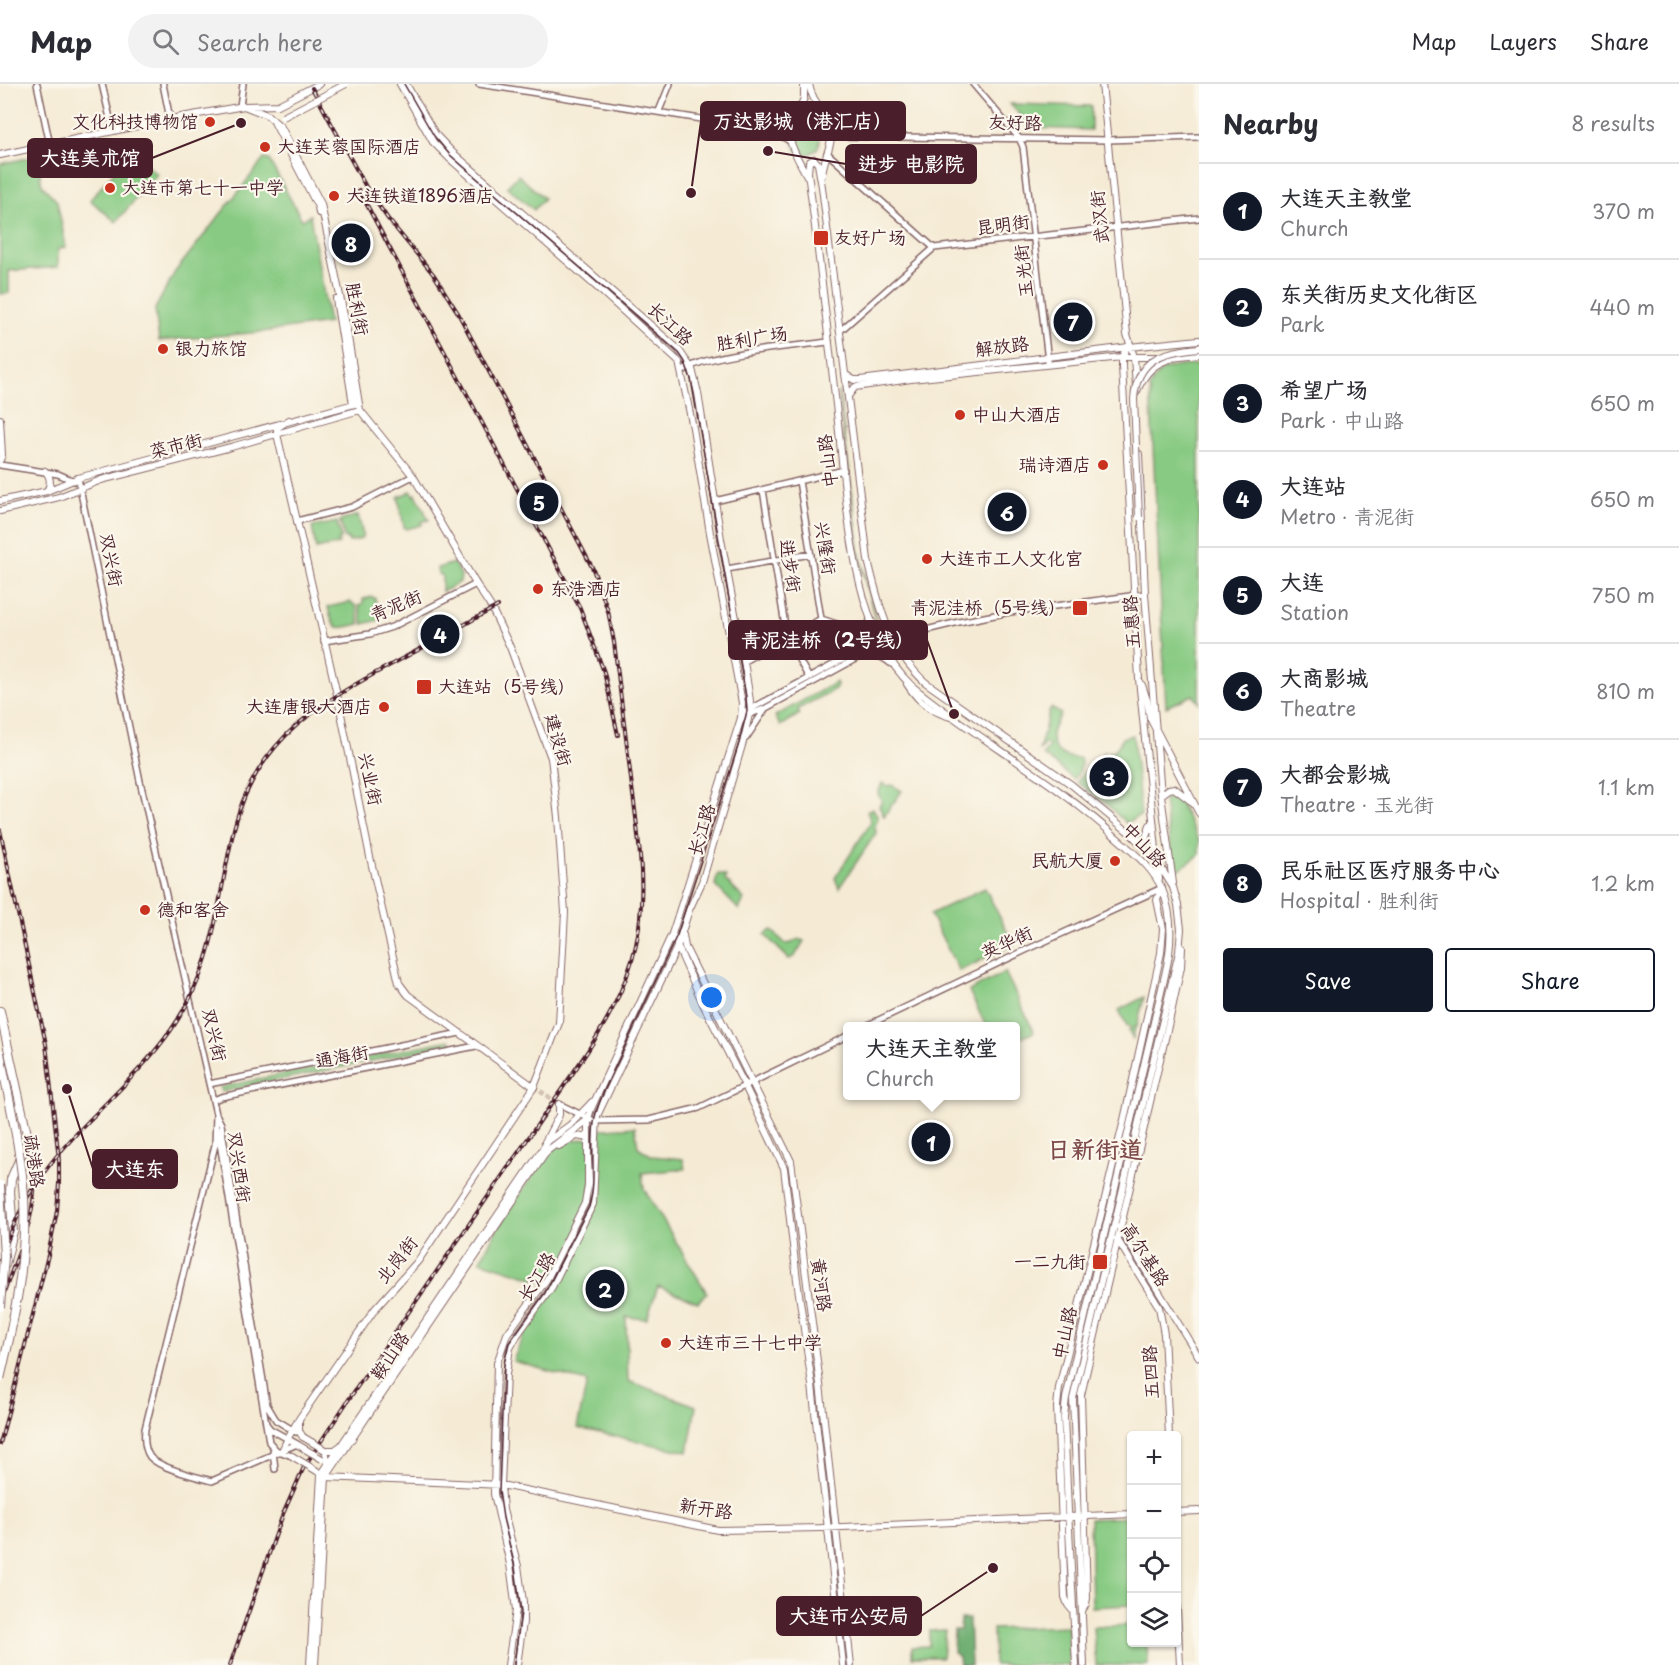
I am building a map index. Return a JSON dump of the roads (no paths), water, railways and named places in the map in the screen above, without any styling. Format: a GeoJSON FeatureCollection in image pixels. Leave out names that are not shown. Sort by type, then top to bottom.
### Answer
{"type":"FeatureCollection","features":[{"type":"Feature","properties":{"kind":"highway"},"geometry":{"type":"LineString","coordinates":[[0,1011],[27,1134],[24,1149],[10,1186],[13,1223],[10,1250],[0,1281]]}},
{"type":"Feature","properties":{"kind":"highway","name":"疏港路"},"geometry":{"type":"LineString","coordinates":[[0,1053],[21,1166],[25,1224],[16,1308],[0,1379]]}},
{"type":"Feature","properties":{"kind":"highway","name":"疏港路"},"geometry":{"type":"LineString","coordinates":[[0,1183],[4,1241],[0,1307]]}},
{"type":"Feature","properties":{"kind":"highway"},"geometry":{"type":"LineString","coordinates":[[0,1254],[5,1254],[10,1250]]}},
{"type":"Feature","properties":{"kind":"main road"},"geometry":{"type":"LineString","coordinates":[[0,155],[242,106],[278,105],[319,84]]}},
{"type":"Feature","properties":{"kind":"main road"},"geometry":{"type":"LineString","coordinates":[[281,127],[279,123],[283,117],[346,84]]}},
{"type":"Feature","properties":{"kind":"main road","name":"长江路"},"geometry":{"type":"LineString","coordinates":[[400,84],[433,142],[456,165],[675,357],[682,372],[745,714],[743,742],[702,882],[689,910],[677,947],[600,1110]]}},
{"type":"Feature","properties":{"kind":"main road","name":"长江路"},"geometry":{"type":"LineString","coordinates":[[406,84],[435,134],[452,152],[678,349],[690,365],[696,382],[750,701],[672,934],[594,1099],[593,1204],[552,1287],[510,1348],[495,1502],[510,1564],[516,1610],[508,1665]]}},
{"type":"Feature","properties":{"kind":"main road"},"geometry":{"type":"LineString","coordinates":[[804,84],[831,126],[831,136],[822,169],[822,187]]}},
{"type":"Feature","properties":{"kind":"main road","name":"武汉街"},"geometry":{"type":"LineString","coordinates":[[1102,84],[1128,347]]}},
{"type":"Feature","properties":{"kind":"main road"},"geometry":{"type":"LineString","coordinates":[[808,89],[798,113],[792,119],[790,141],[810,185]]}},
{"type":"Feature","properties":{"kind":"main road"},"geometry":{"type":"LineString","coordinates":[[242,106],[258,110],[272,119],[278,105]]}},
{"type":"Feature","properties":{"kind":"main road"},"geometry":{"type":"LineString","coordinates":[[798,113],[814,110],[826,117]]}},
{"type":"Feature","properties":{"kind":"main road","name":"胜利街"},"geometry":{"type":"LineString","coordinates":[[272,119],[281,127],[321,204],[346,325],[357,405]]}},
{"type":"Feature","properties":{"kind":"main road","name":"胜利街"},"geometry":{"type":"LineString","coordinates":[[272,119],[318,207],[357,405]]}},
{"type":"Feature","properties":{"kind":"main road"},"geometry":{"type":"LineString","coordinates":[[810,185],[808,166],[814,159],[818,164],[822,187]]}},
{"type":"Feature","properties":{"kind":"main road","name":"中山路"},"geometry":{"type":"LineString","coordinates":[[810,185],[855,562],[881,645],[891,664],[916,699],[935,712],[959,719],[1072,799],[1138,857],[1152,872],[1162,888]]}},
{"type":"Feature","properties":{"kind":"main road","name":"中山路"},"geometry":{"type":"LineString","coordinates":[[822,187],[868,560],[881,611],[892,640],[913,670],[932,687],[1072,786],[1131,834],[1156,860],[1176,896],[1181,939],[1073,1399],[1075,1455],[1081,1516]]}},
{"type":"Feature","properties":{"kind":"main road","name":"解放路"},"geometry":{"type":"LineString","coordinates":[[846,375],[854,380],[860,380],[1199,340]]}},
{"type":"Feature","properties":{"kind":"main road","name":"五惠路"},"geometry":{"type":"LineString","coordinates":[[1076,1665],[1072,1611],[1065,1597],[1065,1517],[1057,1407],[1059,1388],[1106,1219],[1161,953],[1163,929],[1157,900],[1162,888],[1156,860],[1139,679],[1122,373],[1122,357],[1128,347],[1134,357],[1145,594],[1155,729],[1161,795],[1176,896]]}},
{"type":"Feature","properties":{"kind":"main road"},"geometry":{"type":"LineString","coordinates":[[1135,595],[1141,579],[1134,399],[1140,375],[1149,362],[1157,357],[1171,351],[1199,348]]}},
{"type":"Feature","properties":{"kind":"main road","name":"解放路"},"geometry":{"type":"LineString","coordinates":[[849,395],[852,388],[863,385],[1122,357],[1171,357],[1199,354]]}},
{"type":"Feature","properties":{"kind":"main road"},"geometry":{"type":"LineString","coordinates":[[1136,393],[1145,375],[1155,364],[1191,355]]}},
{"type":"Feature","properties":{"kind":"main road"},"geometry":{"type":"LineString","coordinates":[[1107,359],[1116,363],[1122,373]]}},
{"type":"Feature","properties":{"kind":"main road"},"geometry":{"type":"LineString","coordinates":[[0,501],[47,491],[75,479],[289,420],[357,405]]}},
{"type":"Feature","properties":{"kind":"main road","name":"菜市街"},"geometry":{"type":"LineString","coordinates":[[0,512],[59,497],[81,487],[277,434],[357,405]]}},
{"type":"Feature","properties":{"kind":"main road","name":"建设街"},"geometry":{"type":"LineString","coordinates":[[357,405],[413,476],[491,607],[501,627],[551,758],[565,912],[559,1023],[534,1087]]}},
{"type":"Feature","properties":{"kind":"main road"},"geometry":{"type":"LineString","coordinates":[[0,419],[0,460]]}},
{"type":"Feature","properties":{"kind":"main road"},"geometry":{"type":"LineString","coordinates":[[277,434],[277,428],[289,420]]}},
{"type":"Feature","properties":{"kind":"main road","name":"兴业街"},"geometry":{"type":"LineString","coordinates":[[277,434],[338,699],[370,857],[399,983],[408,995],[534,1087]]}},
{"type":"Feature","properties":{"kind":"main road"},"geometry":{"type":"LineString","coordinates":[[45,471],[50,478],[50,487],[47,491]]}},
{"type":"Feature","properties":{"kind":"main road"},"geometry":{"type":"LineString","coordinates":[[1139,679],[1146,695],[1150,718],[1199,813]]}},
{"type":"Feature","properties":{"kind":"main road"},"geometry":{"type":"LineString","coordinates":[[1161,795],[1174,788],[1194,804]]}},
{"type":"Feature","properties":{"kind":"main road"},"geometry":{"type":"LineString","coordinates":[[1131,834],[1139,840],[1145,840],[1152,818]]}},
{"type":"Feature","properties":{"kind":"main road","name":"黄河路"},"geometry":{"type":"LineString","coordinates":[[682,932],[685,947],[792,1166],[828,1453],[851,1665]]}},
{"type":"Feature","properties":{"kind":"main road","name":"黄河路"},"geometry":{"type":"LineString","coordinates":[[672,934],[704,1006],[784,1168],[843,1665]]}},
{"type":"Feature","properties":{"kind":"main road"},"geometry":{"type":"LineString","coordinates":[[1084,1665],[1082,1611],[1088,1598],[1081,1516],[1083,1478],[1080,1409],[1085,1377],[1176,989],[1183,956],[1181,939]]}},
{"type":"Feature","properties":{"kind":"main road","name":"北岗街"},"geometry":{"type":"LineString","coordinates":[[282,1451],[299,1419],[375,1309],[418,1261],[534,1087]]}},
{"type":"Feature","properties":{"kind":"main road","name":"鞍山路"},"geometry":{"type":"LineString","coordinates":[[327,1464],[545,1151],[548,1141],[580,1116],[594,1099]]}},
{"type":"Feature","properties":{"kind":"main road"},"geometry":{"type":"LineString","coordinates":[[545,1151],[557,1122],[559,1104]]}},
{"type":"Feature","properties":{"kind":"main road","name":"鞍山路"},"geometry":{"type":"LineString","coordinates":[[321,1474],[545,1151],[592,1120],[600,1110]]}},
{"type":"Feature","properties":{"kind":"main road","name":"长江路"},"geometry":{"type":"LineString","coordinates":[[517,1665],[523,1622],[523,1602],[518,1566],[498,1485],[498,1363],[501,1348],[515,1321],[547,1279],[585,1203],[588,1185],[588,1138],[592,1120]]}},
{"type":"Feature","properties":{"kind":"main road"},"geometry":{"type":"LineString","coordinates":[[545,1151],[577,1136],[588,1138]]}},
{"type":"Feature","properties":{"kind":"main road"},"geometry":{"type":"LineString","coordinates":[[1118,1210],[1120,1228]]}},
{"type":"Feature","properties":{"kind":"main road"},"geometry":{"type":"LineString","coordinates":[[1124,1216],[1126,1236]]}},
{"type":"Feature","properties":{"kind":"main road","name":"高尔基路"},"geometry":{"type":"LineString","coordinates":[[1106,1219],[1115,1222],[1126,1236],[1199,1357]]}},
{"type":"Feature","properties":{"kind":"main road","name":"高尔基路"},"geometry":{"type":"LineString","coordinates":[[1106,1219],[1160,1307]]}},
{"type":"Feature","properties":{"kind":"main road","name":"五四路"},"geometry":{"type":"LineString","coordinates":[[1160,1307],[1164,1334],[1169,1431]]}},
{"type":"Feature","properties":{"kind":"main road"},"geometry":{"type":"LineString","coordinates":[[1073,1399],[1085,1377]]}},
{"type":"Feature","properties":{"kind":"main road"},"geometry":{"type":"LineString","coordinates":[[299,1419],[299,1431],[303,1437],[325,1450],[335,1450],[339,1447]]}},
{"type":"Feature","properties":{"kind":"main road"},"geometry":{"type":"LineString","coordinates":[[298,1445],[327,1464],[339,1476],[346,1478]]}},
{"type":"Feature","properties":{"kind":"main road"},"geometry":{"type":"LineString","coordinates":[[325,1450],[327,1464]]}},
{"type":"Feature","properties":{"kind":"main road"},"geometry":{"type":"LineString","coordinates":[[1075,1455],[1083,1478]]}},
{"type":"Feature","properties":{"kind":"main road"},"geometry":{"type":"LineString","coordinates":[[292,1456],[321,1474]]}},
{"type":"Feature","properties":{"kind":"main road"},"geometry":{"type":"LineString","coordinates":[[310,1665],[321,1474]]}},
{"type":"Feature","properties":{"kind":"main road"},"geometry":{"type":"LineString","coordinates":[[315,1665],[321,1474]]}},
{"type":"Feature","properties":{"kind":"main road","name":"新开路"},"geometry":{"type":"LineString","coordinates":[[321,1474],[346,1478],[498,1485],[718,1530],[827,1528],[1127,1514]]}},
{"type":"Feature","properties":{"kind":"main road"},"geometry":{"type":"LineString","coordinates":[[1181,1512],[1199,1511]]}},
{"type":"Feature","properties":{"kind":"main road"},"geometry":{"type":"LineString","coordinates":[[1176,1593],[1180,1665]]}},
{"type":"Feature","properties":{"kind":"street"},"geometry":{"type":"LineString","coordinates":[[37,84],[50,145]]}},
{"type":"Feature","properties":{"kind":"street"},"geometry":{"type":"LineString","coordinates":[[102,84],[113,131]]}},
{"type":"Feature","properties":{"kind":"street"},"geometry":{"type":"LineString","coordinates":[[162,84],[170,119]]}},
{"type":"Feature","properties":{"kind":"street"},"geometry":{"type":"LineString","coordinates":[[242,106],[243,84]]}},
{"type":"Feature","properties":{"kind":"street"},"geometry":{"type":"LineString","coordinates":[[478,84],[771,130],[790,141]]}},
{"type":"Feature","properties":{"kind":"street"},"geometry":{"type":"LineString","coordinates":[[658,111],[670,84]]}},
{"type":"Feature","properties":{"kind":"street","name":"玉光街"},"geometry":{"type":"LineString","coordinates":[[973,84],[1019,138],[1023,147],[1049,365]]}},
{"type":"Feature","properties":{"kind":"street"},"geometry":{"type":"LineString","coordinates":[[771,130],[792,119]]}},
{"type":"Feature","properties":{"kind":"street","name":"友好路"},"geometry":{"type":"LineString","coordinates":[[831,136],[1108,140],[1199,137]]}},
{"type":"Feature","properties":{"kind":"street"},"geometry":{"type":"LineString","coordinates":[[827,153],[934,248],[840,331]]}},
{"type":"Feature","properties":{"kind":"street","name":"昆明街"},"geometry":{"type":"LineString","coordinates":[[934,248],[1199,218]]}},
{"type":"Feature","properties":{"kind":"street","name":"胜利广场"},"geometry":{"type":"LineString","coordinates":[[682,372],[690,365],[741,353],[829,342]]}},
{"type":"Feature","properties":{"kind":"street"},"geometry":{"type":"LineString","coordinates":[[0,465],[58,474],[75,479],[81,487]]}},
{"type":"Feature","properties":{"kind":"street"},"geometry":{"type":"LineString","coordinates":[[715,501],[844,470]]}},
{"type":"Feature","properties":{"kind":"street"},"geometry":{"type":"LineString","coordinates":[[297,521],[352,507],[413,476]]}},
{"type":"Feature","properties":{"kind":"street","name":"兴隆街"},"geometry":{"type":"LineString","coordinates":[[799,481],[821,619]]}},
{"type":"Feature","properties":{"kind":"street","name":"双兴街"},"geometry":{"type":"LineString","coordinates":[[81,487],[140,781],[216,1114],[213,1155],[144,1440],[149,1456],[154,1460],[212,1481],[293,1444],[298,1445]]}},
{"type":"Feature","properties":{"kind":"street","name":"进步街"},"geometry":{"type":"LineString","coordinates":[[763,490],[787,638],[809,678]]}},
{"type":"Feature","properties":{"kind":"street"},"geometry":{"type":"LineString","coordinates":[[727,569],[811,554]]}},
{"type":"Feature","properties":{"kind":"street","name":"青泥街"},"geometry":{"type":"LineString","coordinates":[[324,641],[392,627],[476,584]]}},
{"type":"Feature","properties":{"kind":"street"},"geometry":{"type":"LineString","coordinates":[[745,714],[766,708],[855,658],[892,640],[914,633],[1010,612],[1145,594]]}},
{"type":"Feature","properties":{"kind":"street"},"geometry":{"type":"LineString","coordinates":[[745,714],[855,652],[863,645],[868,634],[871,615]]}},
{"type":"Feature","properties":{"kind":"street"},"geometry":{"type":"LineString","coordinates":[[744,661],[821,619],[868,634]]}},
{"type":"Feature","properties":{"kind":"street"},"geometry":{"type":"LineString","coordinates":[[913,670],[902,647],[906,638],[914,633]]}},
{"type":"Feature","properties":{"kind":"street"},"geometry":{"type":"LineString","coordinates":[[855,658],[876,656],[884,658],[891,664]]}},
{"type":"Feature","properties":{"kind":"street"},"geometry":{"type":"LineString","coordinates":[[743,742],[766,708]]}},
{"type":"Feature","properties":{"kind":"street","name":"英华街"},"geometry":{"type":"LineString","coordinates":[[874,1022],[1162,888]]}},
{"type":"Feature","properties":{"kind":"street"},"geometry":{"type":"LineString","coordinates":[[209,1084],[460,1033]]}},
{"type":"Feature","properties":{"kind":"street"},"geometry":{"type":"LineString","coordinates":[[559,1104],[592,1120],[659,1118],[699,1108],[744,1084],[843,1038]]}},
{"type":"Feature","properties":{"kind":"street","name":"通海街"},"geometry":{"type":"LineString","coordinates":[[214,1100],[476,1046]]}},
{"type":"Feature","properties":{"kind":"street","name":"双兴西街"},"geometry":{"type":"LineString","coordinates":[[216,1114],[221,1124],[270,1424],[276,1431]]}},
{"type":"Feature","properties":{"kind":"street","name":"双兴西街"},"geometry":{"type":"LineString","coordinates":[[216,1114],[265,1422],[274,1454],[275,1470]]}},
{"type":"Feature","properties":{"kind":"street"},"geometry":{"type":"LineString","coordinates":[[267,1405],[276,1420],[303,1437]]}},
{"type":"Feature","properties":{"kind":"street"},"geometry":{"type":"LineString","coordinates":[[265,1422],[270,1429],[298,1445]]}},
{"type":"Feature","properties":{"kind":"street"},"geometry":{"type":"LineString","coordinates":[[289,1439],[303,1437]]}},
{"type":"Feature","properties":{"kind":"street"},"geometry":{"type":"LineString","coordinates":[[272,1447],[292,1456]]}},
{"type":"Feature","properties":{"kind":"tunnel"},"geometry":{"type":"LineString","coordinates":[[534,1087],[559,1104]]}},
{"type":"Feature","properties":{"kind":"tram line"},"geometry":{"type":"LineString","coordinates":[[404,84],[434,136],[450,155],[679,353],[685,362],[691,379],[747,711],[739,743],[677,935],[604,1091],[597,1111],[593,1133],[593,1186],[589,1207],[545,1293],[509,1343],[504,1364],[499,1491],[515,1567],[521,1612],[514,1665]]}},
{"type":"Feature","properties":{"kind":"railway"},"geometry":{"type":"LineString","coordinates":[[230,1665],[283,1514],[304,1467],[596,1038],[620,993],[632,962],[641,905],[639,846],[614,642],[608,611],[593,569],[458,313],[434,275],[388,219],[366,187],[312,88]]}},
{"type":"Feature","properties":{"kind":"railway"},"geometry":{"type":"LineString","coordinates":[[359,190],[580,608],[604,672],[618,735]]}},
{"type":"Feature","properties":{"kind":"railway"},"geometry":{"type":"LineString","coordinates":[[0,1260],[23,1205],[42,1175],[73,1137],[141,1068],[171,1030],[186,1005],[198,981],[206,957],[234,829],[245,796],[260,768],[278,744],[300,723],[350,687],[498,606]]}},
{"type":"Feature","properties":{"kind":"railway"},"geometry":{"type":"LineString","coordinates":[[0,830],[46,1044],[59,1160],[57,1211],[48,1255],[0,1444]]}},
{"type":"Feature","properties":{"kind":"railway"},"geometry":{"type":"LineString","coordinates":[[0,1306],[31,1212],[35,1183],[34,1143]]}},
{"type":"Feature","properties":{"kind":"place","name":"文化科技博物馆"},"geometry":{"type":"Point","coordinates":[210,122]}},
{"type":"Feature","properties":{"kind":"place","name":"大连美术馆"},"geometry":{"type":"Point","coordinates":[241,123]}},
{"type":"Feature","properties":{"kind":"place","name":"大连芙蓉国际酒店"},"geometry":{"type":"Point","coordinates":[265,147]}},
{"type":"Feature","properties":{"kind":"place","name":"进步 电影院"},"geometry":{"type":"Point","coordinates":[768,151]}},
{"type":"Feature","properties":{"kind":"place","name":"大连市第七十一中学"},"geometry":{"type":"Point","coordinates":[110,188]}},
{"type":"Feature","properties":{"kind":"place","name":"万达影城（港汇店）"},"geometry":{"type":"Point","coordinates":[691,193]}},
{"type":"Feature","properties":{"kind":"place","name":"大连铁道1896酒店"},"geometry":{"type":"Point","coordinates":[334,196]}},
{"type":"Feature","properties":{"kind":"place","name":"友好广场"},"geometry":{"type":"Point","coordinates":[821,238]}},
{"type":"Feature","properties":{"kind":"place","name":"民乐社区医疗服务中心"},"geometry":{"type":"Point","coordinates":[351,243]}},
{"type":"Feature","properties":{"kind":"place","name":"大都会影城"},"geometry":{"type":"Point","coordinates":[1073,322]}},
{"type":"Feature","properties":{"kind":"place","name":"银力旅馆"},"geometry":{"type":"Point","coordinates":[163,349]}},
{"type":"Feature","properties":{"kind":"place","name":"中山大酒店"},"geometry":{"type":"Point","coordinates":[960,415]}},
{"type":"Feature","properties":{"kind":"place","name":"瑞诗酒店"},"geometry":{"type":"Point","coordinates":[1103,465]}},
{"type":"Feature","properties":{"kind":"place","name":"大连"},"geometry":{"type":"Point","coordinates":[539,502]}},
{"type":"Feature","properties":{"kind":"place","name":"大商影城"},"geometry":{"type":"Point","coordinates":[1007,512]}},
{"type":"Feature","properties":{"kind":"place","name":"大连市工人文化宫"},"geometry":{"type":"Point","coordinates":[927,559]}},
{"type":"Feature","properties":{"kind":"place","name":"东浩酒店"},"geometry":{"type":"Point","coordinates":[538,589]}},
{"type":"Feature","properties":{"kind":"place","name":"青泥洼桥（5号线）"},"geometry":{"type":"Point","coordinates":[1080,608]}},
{"type":"Feature","properties":{"kind":"place","name":"大连站"},"geometry":{"type":"Point","coordinates":[440,634]}},
{"type":"Feature","properties":{"kind":"place","name":"大连站（5号线）"},"geometry":{"type":"Point","coordinates":[424,687]}},
{"type":"Feature","properties":{"kind":"place","name":"大连唐银大酒店"},"geometry":{"type":"Point","coordinates":[384,707]}},
{"type":"Feature","properties":{"kind":"place","name":"青泥洼桥（2号线）"},"geometry":{"type":"Point","coordinates":[954,714]}},
{"type":"Feature","properties":{"kind":"place","name":"希望广场"},"geometry":{"type":"Point","coordinates":[1109,777]}},
{"type":"Feature","properties":{"kind":"place","name":"民航大厦"},"geometry":{"type":"Point","coordinates":[1115,861]}},
{"type":"Feature","properties":{"kind":"place","name":"德和客舍"},"geometry":{"type":"Point","coordinates":[145,910]}},
{"type":"Feature","properties":{"kind":"place","name":"大连东"},"geometry":{"type":"Point","coordinates":[67,1089]}},
{"type":"Feature","properties":{"kind":"place","name":"大连天主教堂"},"geometry":{"type":"Point","coordinates":[931,1142]}},
{"type":"Feature","properties":{"kind":"place","name":"一二九街"},"geometry":{"type":"Point","coordinates":[1100,1262]}},
{"type":"Feature","properties":{"kind":"place","name":"东关街历史文化街区"},"geometry":{"type":"Point","coordinates":[605,1289]}},
{"type":"Feature","properties":{"kind":"place","name":"大连市三十七中学"},"geometry":{"type":"Point","coordinates":[666,1343]}},
{"type":"Feature","properties":{"kind":"place","name":"大连市公安局"},"geometry":{"type":"Point","coordinates":[993,1568]}},
{"type":"Feature","properties":{"kind":"district","name":"日新街道"},"geometry":{"type":"Point","coordinates":[1095,1150]}}]}
